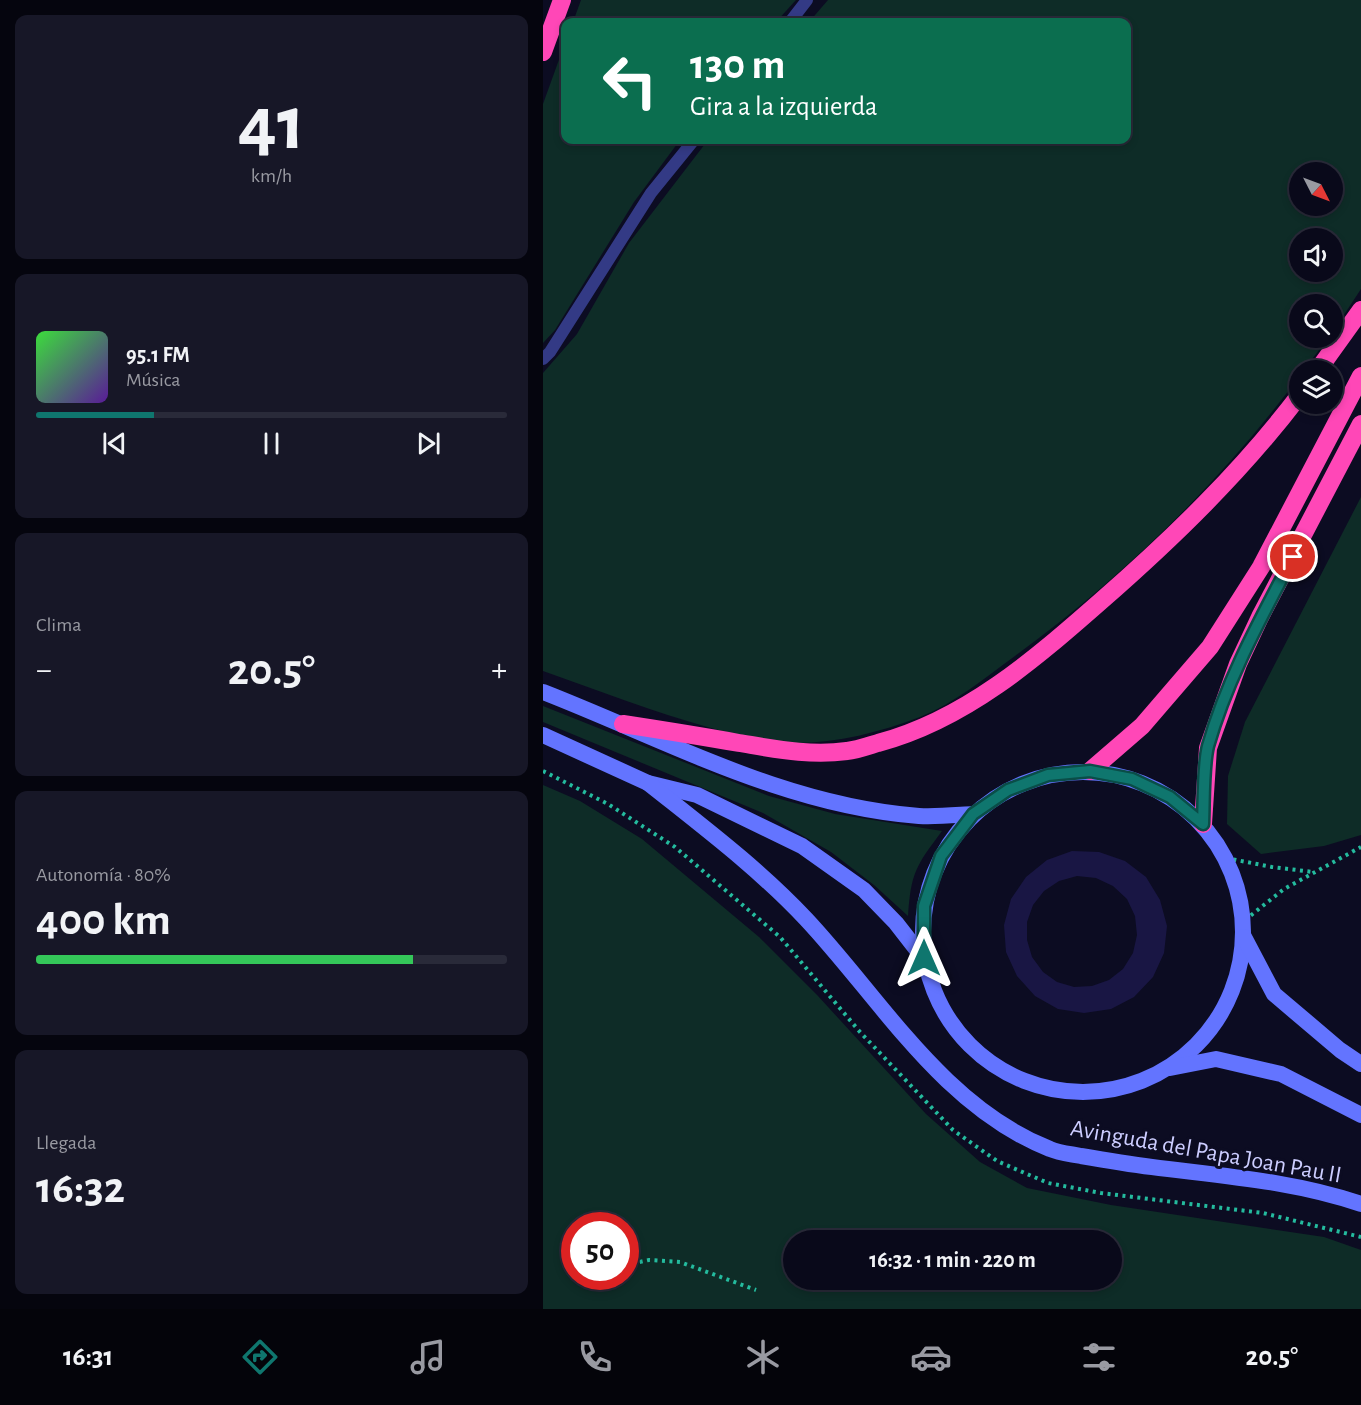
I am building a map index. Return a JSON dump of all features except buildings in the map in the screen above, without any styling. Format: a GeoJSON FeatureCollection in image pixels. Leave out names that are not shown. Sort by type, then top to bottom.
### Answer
{"type":"FeatureCollection","features":[{"type":"Feature","properties":{"kind":"highway"},"geometry":{"type":"LineString","coordinates":[[543,52],[562,0]]}},
{"type":"Feature","properties":{"kind":"highway"},"geometry":{"type":"LineString","coordinates":[[1325,360],[1361,310]]}},
{"type":"Feature","properties":{"kind":"highway"},"geometry":{"type":"LineString","coordinates":[[1090,771],[1142,726],[1210,647],[1261,567],[1361,376]]}},
{"type":"Feature","properties":{"kind":"highway"},"geometry":{"type":"LineString","coordinates":[[623,724],[809,754],[849,751],[897,738],[938,722],[984,696],[1018,670],[1066,632],[1154,555],[1236,472],[1289,408]]}},
{"type":"Feature","properties":{"kind":"highway"},"geometry":{"type":"LineString","coordinates":[[1203,824],[1208,748],[1238,664],[1260,617],[1361,424]]}},
{"type":"Feature","properties":{"kind":"main road"},"geometry":{"type":"LineString","coordinates":[[543,692],[775,787],[843,804],[919,816],[973,814]]}},
{"type":"Feature","properties":{"kind":"main road","name":"Avinguda del Papa Joan Pau II"},"geometry":{"type":"LineString","coordinates":[[543,735],[648,783],[697,795],[802,846],[864,890],[896,923],[924,958]]}},
{"type":"Feature","properties":{"kind":"main road"},"geometry":{"type":"LineString","coordinates":[[1169,1068],[1208,1033],[1234,988],[1243,930],[1240,896],[1226,858],[1203,824],[1170,797],[1132,779],[1090,771],[1048,775],[1008,790],[973,814],[941,856],[924,906],[924,958],[940,1009],[973,1051],[1017,1080],[1068,1093],[1121,1089],[1169,1068],[1216,1059],[1281,1074],[1361,1115]]}},
{"type":"Feature","properties":{"kind":"main road","name":"Avinguda del Papa Joan Pau II"},"geometry":{"type":"LineString","coordinates":[[648,783],[721,841],[777,890],[806,919],[941,1074],[973,1105],[1006,1128],[1051,1150],[1117,1163],[1271,1182],[1337,1196],[1361,1204]]}},
{"type":"Feature","properties":{"kind":"main road"},"geometry":{"type":"LineString","coordinates":[[1243,930],[1274,994],[1339,1050],[1361,1064]]}},
{"type":"Feature","properties":{"kind":"lane"},"geometry":{"type":"LineString","coordinates":[[793,18],[807,0]]}},
{"type":"Feature","properties":{"kind":"lane"},"geometry":{"type":"LineString","coordinates":[[543,359],[550,352],[588,288],[651,193],[691,144]]}},
{"type":"Feature","properties":{"kind":"path"},"geometry":{"type":"LineString","coordinates":[[1243,930],[1284,889],[1361,847]]}},
{"type":"Feature","properties":{"kind":"path"},"geometry":{"type":"LineString","coordinates":[[1226,858],[1314,873]]}},
{"type":"Feature","properties":{"kind":"path"},"geometry":{"type":"LineString","coordinates":[[639,1262],[649,1260],[680,1262],[756,1290]]}},
{"type":"Feature","properties":{"kind":"green space"},"geometry":{"type":"Polygon","coordinates":[[[581,0],[796,0],[780,18],[574,18],[581,0]]]}},
{"type":"Feature","properties":{"kind":"green space"},"geometry":{"type":"Polygon","coordinates":[[[828,0],[1361,0],[1361,289],[1343,316],[1343,294],[1289,294],[1289,348],[1320,348],[1312,360],[1289,360],[1289,390],[1236,455],[1167,527],[1094,594],[969,690],[920,717],[859,736],[827,741],[785,743],[711,728],[543,671],[543,373],[577,334],[629,243],[705,144],[1131,144],[1131,18],[812,18],[828,0]]]}},
{"type":"Feature","properties":{"kind":"green space"},"geometry":{"type":"Polygon","coordinates":[[[561,54],[561,144],[677,144],[634,202],[555,330],[543,343],[543,104],[561,54]]]}},
{"type":"Feature","properties":{"kind":"green space"},"geometry":{"type":"Polygon","coordinates":[[[1361,497],[1361,835],[1324,846],[1261,854],[1227,824],[1228,776],[1245,722],[1361,497]]]}},
{"type":"Feature","properties":{"kind":"green space"},"geometry":{"type":"Polygon","coordinates":[[[543,706],[769,796],[835,814],[942,831],[916,870],[908,916],[874,885],[831,852],[763,813],[543,722],[543,706]]]}},
{"type":"Feature","properties":{"kind":"green space"},"geometry":{"type":"Polygon","coordinates":[[[543,785],[580,801],[642,839],[759,937],[818,996],[926,1114],[980,1162],[1027,1188],[1111,1205],[1324,1237],[1361,1250],[1361,1309],[543,1309],[543,785]]]}},
{"type":"Feature","properties":{"kind":"route"},"geometry":{"type":"LineString","coordinates":[[924,958],[924,906],[941,856],[973,814],[1008,790],[1048,775],[1090,771],[1132,779],[1170,797],[1203,824],[1208,748],[1238,664],[1260,617],[1293,557]]}}]}
